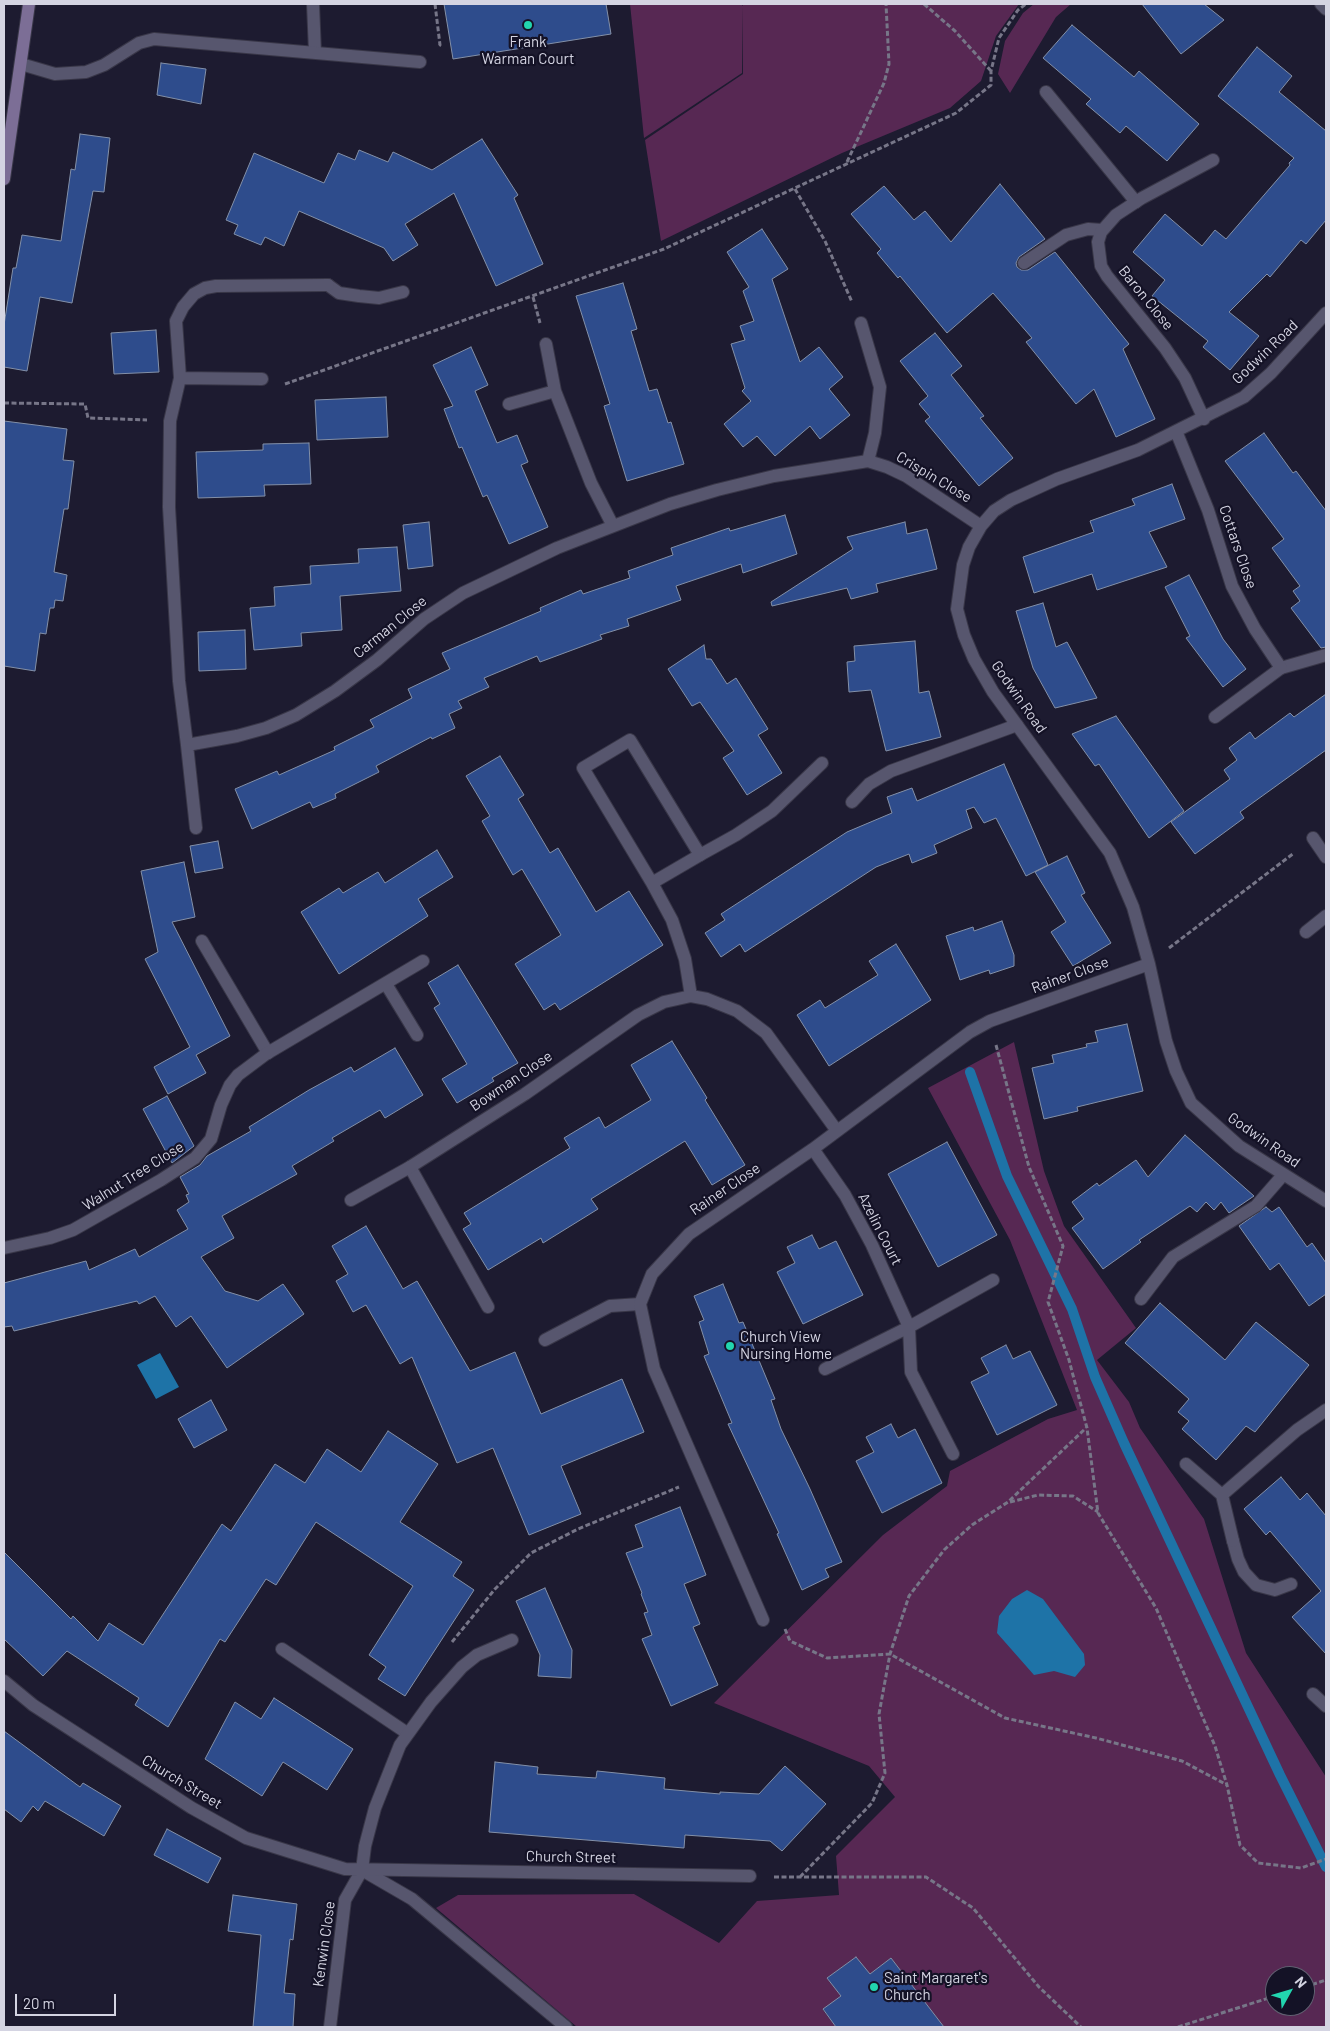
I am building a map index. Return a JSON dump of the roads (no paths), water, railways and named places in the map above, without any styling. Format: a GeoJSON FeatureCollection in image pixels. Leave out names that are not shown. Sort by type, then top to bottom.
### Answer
{"type":"FeatureCollection","features":[{"type":"Feature","properties":{"kind":"street"},"geometry":{"type":"LineString","coordinates":[[4,179],[29,4]]}},
{"type":"Feature","properties":{"kind":"street"},"geometry":{"type":"LineString","coordinates":[[313,4],[315,52]]}},
{"type":"Feature","properties":{"kind":"street"},"geometry":{"type":"LineString","coordinates":[[1321,4],[1326,9]]}},
{"type":"Feature","properties":{"kind":"street"},"geometry":{"type":"LineString","coordinates":[[21,64],[55,74],[86,72],[104,65],[139,42],[154,39],[420,62]]}},
{"type":"Feature","properties":{"kind":"street"},"geometry":{"type":"LineString","coordinates":[[1046,92],[1136,202]]}},
{"type":"Feature","properties":{"kind":"street"},"geometry":{"type":"LineString","coordinates":[[1024,263],[1066,235],[1088,228],[1102,230],[1116,215],[1136,202],[1213,160]]}},
{"type":"Feature","properties":{"kind":"street","name":"Baron Close"},"geometry":{"type":"LineString","coordinates":[[1102,230],[1098,242],[1101,266],[1166,348],[1185,378],[1204,418]]}},
{"type":"Feature","properties":{"kind":"street"},"geometry":{"type":"LineString","coordinates":[[196,828],[179,681],[169,507],[170,421],[180,378],[176,321],[183,307],[194,294],[216,286],[328,286],[339,293],[379,298],[403,292]]}},
{"type":"Feature","properties":{"kind":"street","name":"Godwin Road"},"geometry":{"type":"LineString","coordinates":[[1326,313],[1271,373],[1244,397],[1138,450],[1057,479],[1011,500],[994,511],[981,526],[969,547],[963,565],[958,609],[964,635],[974,658],[993,692],[1110,853],[1133,907],[1166,1041],[1176,1071],[1192,1103],[1239,1146],[1326,1201]]}},
{"type":"Feature","properties":{"kind":"street"},"geometry":{"type":"LineString","coordinates":[[862,324],[880,387],[875,433],[868,461]]}},
{"type":"Feature","properties":{"kind":"street"},"geometry":{"type":"LineString","coordinates":[[546,344],[555,391],[591,483],[613,526]]}},
{"type":"Feature","properties":{"kind":"street"},"geometry":{"type":"LineString","coordinates":[[180,378],[262,379]]}},
{"type":"Feature","properties":{"kind":"street"},"geometry":{"type":"LineString","coordinates":[[509,404],[555,391]]}},
{"type":"Feature","properties":{"kind":"street","name":"Cottars Close"},"geometry":{"type":"LineString","coordinates":[[1176,431],[1208,510],[1232,586],[1255,629],[1282,668]]}},
{"type":"Feature","properties":{"kind":"street","name":"Crispin Close"},"geometry":{"type":"LineString","coordinates":[[774,476],[868,461],[906,476],[981,526]]}},
{"type":"Feature","properties":{"kind":"street","name":"Carman Close"},"geometry":{"type":"LineString","coordinates":[[187,745],[236,736],[266,728],[296,715],[335,691],[377,660],[424,619],[463,593],[557,548],[670,504],[774,476]]}},
{"type":"Feature","properties":{"kind":"street"},"geometry":{"type":"LineString","coordinates":[[1215,717],[1282,668],[1326,655]]}},
{"type":"Feature","properties":{"kind":"street"},"geometry":{"type":"LineString","coordinates":[[852,802],[869,784],[891,771],[1017,725]]}},
{"type":"Feature","properties":{"kind":"street"},"geometry":{"type":"LineString","coordinates":[[691,996],[685,959],[672,920],[583,768],[630,740],[700,855]]}},
{"type":"Feature","properties":{"kind":"street"},"geometry":{"type":"LineString","coordinates":[[652,883],[736,835],[772,811],[822,764]]}},
{"type":"Feature","properties":{"kind":"street"},"geometry":{"type":"LineString","coordinates":[[1313,838],[1326,857]]}},
{"type":"Feature","properties":{"kind":"street"},"geometry":{"type":"LineString","coordinates":[[1306,932],[1326,916]]}},
{"type":"Feature","properties":{"kind":"street"},"geometry":{"type":"LineString","coordinates":[[202,941],[268,1053]]}},
{"type":"Feature","properties":{"kind":"street","name":"Walnut Tree Close"},"geometry":{"type":"LineString","coordinates":[[4,1248],[50,1238],[73,1230],[161,1180],[194,1158],[210,1139],[220,1105],[230,1085],[238,1075],[268,1053],[423,961]]}},
{"type":"Feature","properties":{"kind":"street","name":"Rainer Close"},"geometry":{"type":"LineString","coordinates":[[640,1304],[652,1274],[689,1234],[813,1150],[950,1045],[990,1022],[1148,964]]}},
{"type":"Feature","properties":{"kind":"street"},"geometry":{"type":"LineString","coordinates":[[386,984],[417,1035]]}},
{"type":"Feature","properties":{"kind":"street","name":"Bowman Close"},"geometry":{"type":"LineString","coordinates":[[351,1200],[410,1167],[525,1094],[638,1015],[664,1002],[691,996],[707,999],[737,1011],[759,1026],[780,1049],[837,1130]]}},
{"type":"Feature","properties":{"kind":"street","name":"Azelin Court"},"geometry":{"type":"LineString","coordinates":[[813,1150],[845,1195],[910,1328],[911,1372],[954,1454]]}},
{"type":"Feature","properties":{"kind":"street"},"geometry":{"type":"LineString","coordinates":[[410,1167],[488,1307]]}},
{"type":"Feature","properties":{"kind":"street"},"geometry":{"type":"LineString","coordinates":[[1140,1299],[1172,1257],[1256,1206],[1283,1175]]}},
{"type":"Feature","properties":{"kind":"street"},"geometry":{"type":"LineString","coordinates":[[826,1369],[910,1328],[993,1280]]}},
{"type":"Feature","properties":{"kind":"street"},"geometry":{"type":"LineString","coordinates":[[546,1340],[610,1306],[640,1304],[654,1369],[763,1620]]}},
{"type":"Feature","properties":{"kind":"street"},"geometry":{"type":"LineString","coordinates":[[1222,1495],[1297,1430],[1326,1410]]}},
{"type":"Feature","properties":{"kind":"street"},"geometry":{"type":"LineString","coordinates":[[1186,1464],[1222,1495],[1233,1540],[1244,1572],[1256,1585],[1275,1590],[1291,1584]]}},
{"type":"Feature","properties":{"kind":"street"},"geometry":{"type":"LineString","coordinates":[[512,1640],[477,1656],[462,1667],[407,1733],[390,1766],[375,1808],[365,1846],[362,1870],[412,1899],[566,2027]]}},
{"type":"Feature","properties":{"kind":"street"},"geometry":{"type":"LineString","coordinates":[[282,1649],[407,1733]]}},
{"type":"Feature","properties":{"kind":"street","name":"Church Street"},"geometry":{"type":"LineString","coordinates":[[4,1681],[33,1705],[109,1756],[192,1808],[246,1838],[345,1868],[362,1870],[750,1876]]}},
{"type":"Feature","properties":{"kind":"street"},"geometry":{"type":"LineString","coordinates":[[1313,1694],[1326,1706]]}},
{"type":"Feature","properties":{"kind":"street","name":"Kenwin Close"},"geometry":{"type":"LineString","coordinates":[[330,2027],[345,1900],[362,1870]]}},
{"type":"Feature","properties":{"kind":"water"},"geometry":{"type":"Polygon","coordinates":[[[160,1353],[179,1387],[156,1399],[137,1365],[160,1353]]]}},
{"type":"Feature","properties":{"kind":"water"},"geometry":{"type":"Polygon","coordinates":[[[1027,1590],[1043,1599],[1084,1654],[1085,1665],[1075,1677],[1054,1671],[1034,1675],[997,1633],[999,1616],[1012,1599],[1027,1590]]]}},
{"type":"Feature","properties":{"kind":"waterway"},"geometry":{"type":"LineString","coordinates":[[970,1072],[1007,1176],[1072,1309],[1095,1377],[1124,1443],[1280,1775],[1326,1867]]}},
{"type":"Feature","properties":{"kind":"place","name":"Frank Warman Court"},"geometry":{"type":"Point","coordinates":[528,25]}},
{"type":"Feature","properties":{"kind":"place","name":"Church View Nursing Home"},"geometry":{"type":"Point","coordinates":[730,1346]}},
{"type":"Feature","properties":{"kind":"place","name":"Saint Margaret's Church"},"geometry":{"type":"Point","coordinates":[874,1987]}}]}
